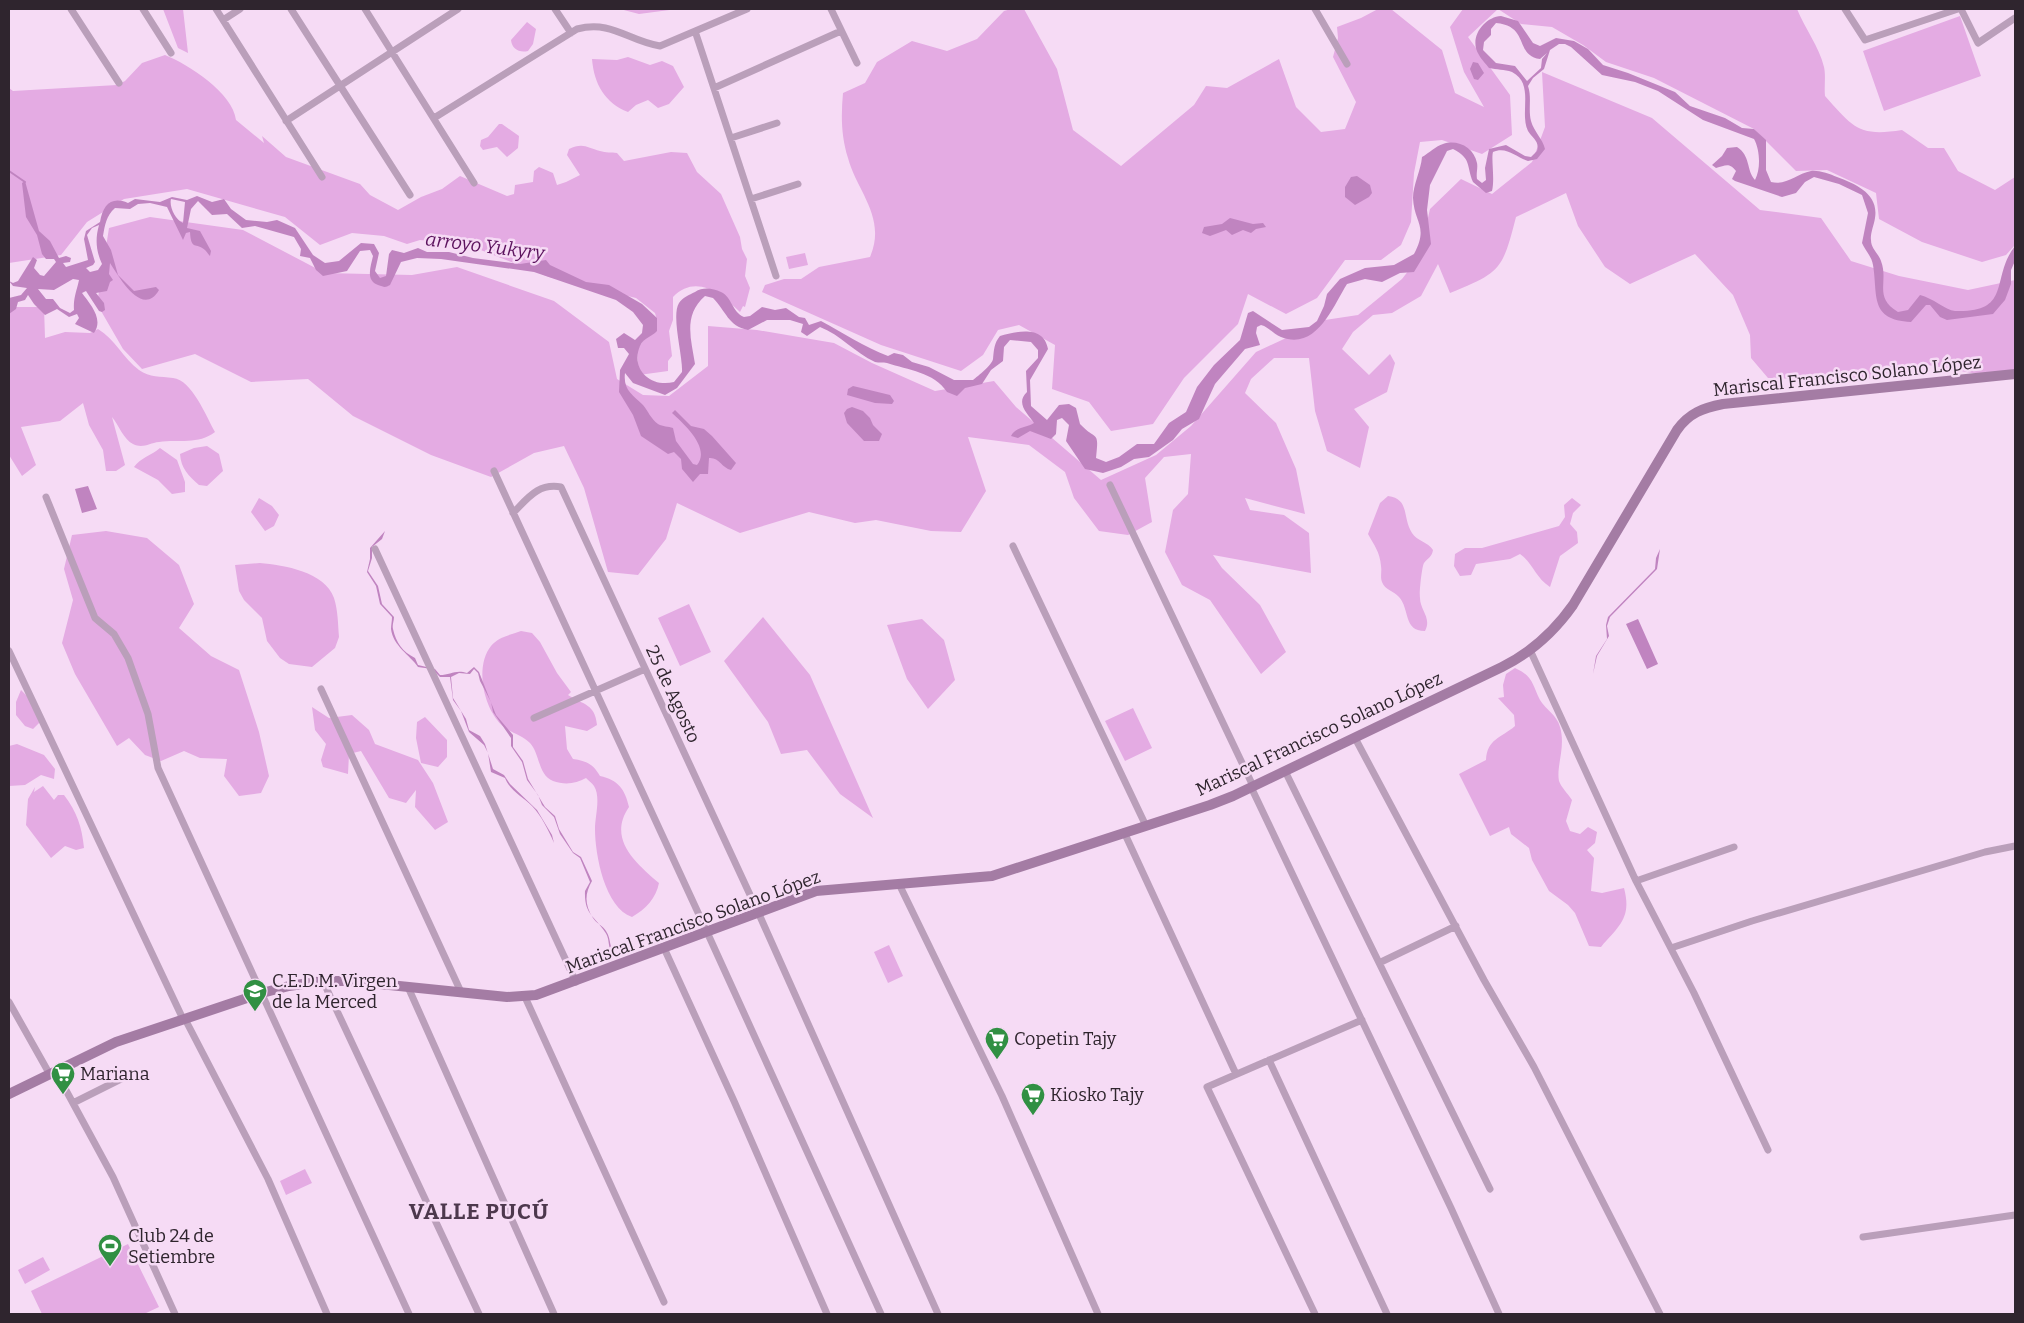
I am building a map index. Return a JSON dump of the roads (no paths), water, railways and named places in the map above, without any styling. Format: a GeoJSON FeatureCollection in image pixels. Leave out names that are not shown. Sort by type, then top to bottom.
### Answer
{"type":"FeatureCollection","features":[{"type":"Feature","properties":{"kind":"main road","name":"Mariscal Francisco Solano López"},"geometry":{"type":"LineString","coordinates":[[9,1094],[111,1044],[262,993],[289,986],[323,981],[350,981],[525,997],[576,982],[758,912],[824,889],[992,876],[1210,805],[1502,667],[1530,650],[1550,634],[1565,617],[1672,437],[1682,422],[1699,410],[1723,404],[2015,374]]}},
{"type":"Feature","properties":{"kind":"street"},"geometry":{"type":"LineString","coordinates":[[71,9],[119,83]]}},
{"type":"Feature","properties":{"kind":"street"},"geometry":{"type":"LineString","coordinates":[[143,9],[171,53]]}},
{"type":"Feature","properties":{"kind":"street"},"geometry":{"type":"LineString","coordinates":[[216,9],[322,177]]}},
{"type":"Feature","properties":{"kind":"street"},"geometry":{"type":"LineString","coordinates":[[223,20],[240,9]]}},
{"type":"Feature","properties":{"kind":"street"},"geometry":{"type":"LineString","coordinates":[[291,9],[410,195]]}},
{"type":"Feature","properties":{"kind":"street"},"geometry":{"type":"LineString","coordinates":[[365,9],[474,183]]}},
{"type":"Feature","properties":{"kind":"street"},"geometry":{"type":"LineString","coordinates":[[286,121],[458,9]]}},
{"type":"Feature","properties":{"kind":"street"},"geometry":{"type":"LineString","coordinates":[[555,9],[571,33]]}},
{"type":"Feature","properties":{"kind":"street"},"geometry":{"type":"LineString","coordinates":[[434,118],[571,33],[589,26],[606,26],[660,46],[747,9]]}},
{"type":"Feature","properties":{"kind":"street"},"geometry":{"type":"LineString","coordinates":[[831,9],[857,63]]}},
{"type":"Feature","properties":{"kind":"street"},"geometry":{"type":"LineString","coordinates":[[1315,9],[1346,64]]}},
{"type":"Feature","properties":{"kind":"street"},"geometry":{"type":"LineString","coordinates":[[1844,9],[1865,40],[1960,9],[1978,43],[2015,18]]}},
{"type":"Feature","properties":{"kind":"street"},"geometry":{"type":"LineString","coordinates":[[696,31],[776,276]]}},
{"type":"Feature","properties":{"kind":"street"},"geometry":{"type":"LineString","coordinates":[[714,88],[842,31]]}},
{"type":"Feature","properties":{"kind":"street"},"geometry":{"type":"LineString","coordinates":[[731,138],[777,123]]}},
{"type":"Feature","properties":{"kind":"street"},"geometry":{"type":"LineString","coordinates":[[751,199],[798,184]]}},
{"type":"Feature","properties":{"kind":"street"},"geometry":{"type":"LineString","coordinates":[[494,471],[881,1314]]}},
{"type":"Feature","properties":{"kind":"street"},"geometry":{"type":"LineString","coordinates":[[1110,485],[1499,1314]]}},
{"type":"Feature","properties":{"kind":"street","name":"25 de Agosto"},"geometry":{"type":"LineString","coordinates":[[513,513],[539,489],[553,486],[561,488],[758,912],[938,1314]]}},
{"type":"Feature","properties":{"kind":"street"},"geometry":{"type":"LineString","coordinates":[[46,497],[96,618],[114,634],[128,658],[148,714],[158,768],[409,1314]]}},
{"type":"Feature","properties":{"kind":"street"},"geometry":{"type":"LineString","coordinates":[[1013,546],[1146,826]]}},
{"type":"Feature","properties":{"kind":"street"},"geometry":{"type":"LineString","coordinates":[[375,549],[576,982]]}},
{"type":"Feature","properties":{"kind":"street"},"geometry":{"type":"LineString","coordinates":[[1530,650],[1636,881],[1671,948],[1768,1150]]}},
{"type":"Feature","properties":{"kind":"street"},"geometry":{"type":"LineString","coordinates":[[9,651],[184,1019],[268,1179],[327,1314]]}},
{"type":"Feature","properties":{"kind":"street"},"geometry":{"type":"LineString","coordinates":[[534,718],[645,669]]}},
{"type":"Feature","properties":{"kind":"street"},"geometry":{"type":"LineString","coordinates":[[321,689],[461,992]]}},
{"type":"Feature","properties":{"kind":"street"},"geometry":{"type":"LineString","coordinates":[[1355,738],[1484,980],[1538,1076],[1660,1314]]}},
{"type":"Feature","properties":{"kind":"street"},"geometry":{"type":"LineString","coordinates":[[1285,771],[1381,962],[1490,1189]]}},
{"type":"Feature","properties":{"kind":"street"},"geometry":{"type":"LineString","coordinates":[[1124,832],[1236,1074]]}},
{"type":"Feature","properties":{"kind":"street"},"geometry":{"type":"LineString","coordinates":[[1671,948],[1752,921],[1976,855],[2015,846]]}},
{"type":"Feature","properties":{"kind":"street"},"geometry":{"type":"LineString","coordinates":[[1636,881],[1734,847]]}},
{"type":"Feature","properties":{"kind":"street"},"geometry":{"type":"LineString","coordinates":[[899,884],[1002,1096],[1098,1314]]}},
{"type":"Feature","properties":{"kind":"street"},"geometry":{"type":"LineString","coordinates":[[1381,962],[1456,926]]}},
{"type":"Feature","properties":{"kind":"street"},"geometry":{"type":"LineString","coordinates":[[664,948],[734,1101],[827,1314]]}},
{"type":"Feature","properties":{"kind":"street"},"geometry":{"type":"LineString","coordinates":[[323,981],[479,1314]]}},
{"type":"Feature","properties":{"kind":"street"},"geometry":{"type":"LineString","coordinates":[[408,987],[554,1314]]}},
{"type":"Feature","properties":{"kind":"street"},"geometry":{"type":"LineString","coordinates":[[525,997],[664,1302]]}},
{"type":"Feature","properties":{"kind":"street"},"geometry":{"type":"LineString","coordinates":[[9,1002],[73,1103],[113,1177],[176,1314]]}},
{"type":"Feature","properties":{"kind":"street"},"geometry":{"type":"LineString","coordinates":[[1315,1314],[1207,1087],[1362,1020]]}},
{"type":"Feature","properties":{"kind":"street"},"geometry":{"type":"LineString","coordinates":[[1269,1060],[1387,1314]]}},
{"type":"Feature","properties":{"kind":"street"},"geometry":{"type":"LineString","coordinates":[[73,1103],[134,1073]]}},
{"type":"Feature","properties":{"kind":"street"},"geometry":{"type":"LineString","coordinates":[[1863,1237],[2015,1215]]}},
{"type":"Feature","properties":{"kind":"waterway"},"geometry":{"type":"LineString","coordinates":[[9,171],[25,182]]}},
{"type":"Feature","properties":{"kind":"place","name":"C.E.D.M. Virgen de la Merced"},"geometry":{"type":"Point","coordinates":[255,1012]}},
{"type":"Feature","properties":{"kind":"place","name":"Copetin Tajy"},"geometry":{"type":"Point","coordinates":[997,1060]}},
{"type":"Feature","properties":{"kind":"place","name":"Mariana"},"geometry":{"type":"Point","coordinates":[63,1095]}},
{"type":"Feature","properties":{"kind":"place","name":"Kiosko Tajy"},"geometry":{"type":"Point","coordinates":[1033,1116]}},
{"type":"Feature","properties":{"kind":"place","name":"Club 24 de Setiembre"},"geometry":{"type":"Point","coordinates":[110,1267]}},
{"type":"Feature","properties":{"kind":"district","name":"VALLE PUCÚ"},"geometry":{"type":"Point","coordinates":[479,1211]}},
{"type":"Feature","properties":{"kind":"water label","name":"arroyo Yukyry"},"geometry":{"type":"Point","coordinates":[485,246]}}]}
